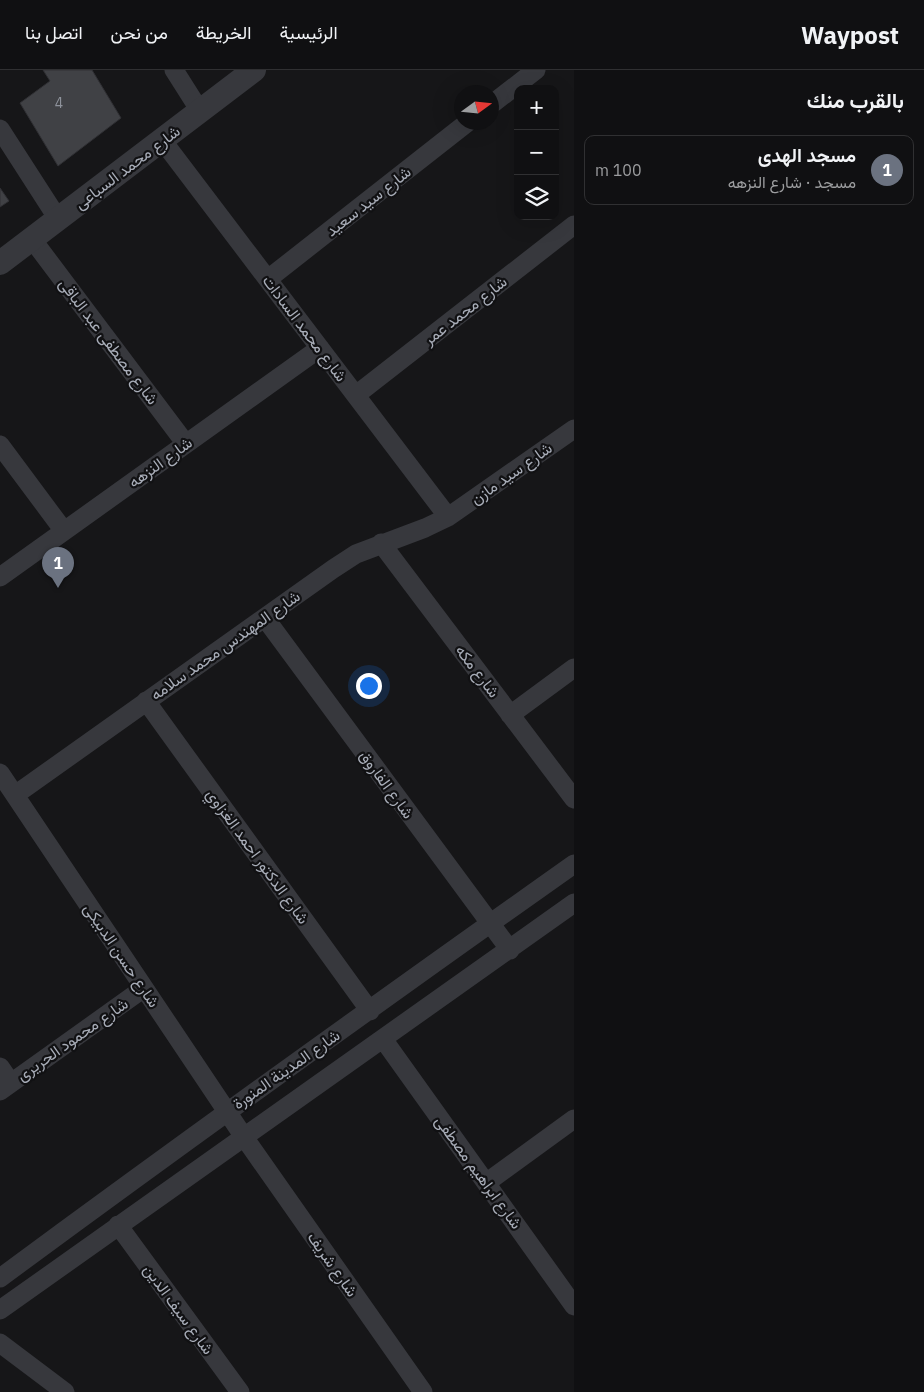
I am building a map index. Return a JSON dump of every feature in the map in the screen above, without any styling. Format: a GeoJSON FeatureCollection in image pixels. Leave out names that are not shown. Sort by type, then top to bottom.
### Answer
{"type":"FeatureCollection","features":[{"type":"Feature","properties":{"kind":"street"},"geometry":{"type":"LineString","coordinates":[[174,70],[200,111]]}},
{"type":"Feature","properties":{"kind":"street","name":"شارع محمد السباعى"},"geometry":{"type":"LineString","coordinates":[[0,263],[254,70]]}},
{"type":"Feature","properties":{"kind":"street"},"geometry":{"type":"LineString","coordinates":[[499,99],[536,70]]}},
{"type":"Feature","properties":{"kind":"street"},"geometry":{"type":"LineString","coordinates":[[0,130],[58,219]]}},
{"type":"Feature","properties":{"kind":"street","name":"شارع سيد سعيد"},"geometry":{"type":"LineString","coordinates":[[268,279],[458,130]]}},
{"type":"Feature","properties":{"kind":"street","name":"شارع محمد السادات"},"geometry":{"type":"LineString","coordinates":[[162,140],[448,517]]}},
{"type":"Feature","properties":{"kind":"street","name":"شارع محمد عمر"},"geometry":{"type":"LineString","coordinates":[[356,395],[574,225]]}},
{"type":"Feature","properties":{"kind":"street","name":"شارع مصطفى عبد الباقى"},"geometry":{"type":"LineString","coordinates":[[32,239],[186,444]]}},
{"type":"Feature","properties":{"kind":"street","name":"شارع النزهه"},"geometry":{"type":"LineString","coordinates":[[0,577],[320,348]]}},
{"type":"Feature","properties":{"kind":"street","name":"شارع سيد مازن"},"geometry":{"type":"LineString","coordinates":[[448,517],[574,429]]}},
{"type":"Feature","properties":{"kind":"street"},"geometry":{"type":"LineString","coordinates":[[0,445],[64,531]]}},
{"type":"Feature","properties":{"kind":"street","name":"شارع المهندس محمد سلامه"},"geometry":{"type":"LineString","coordinates":[[15,795],[356,554],[425,528],[448,517]]}},
{"type":"Feature","properties":{"kind":"street","name":"شارع مكه"},"geometry":{"type":"LineString","coordinates":[[381,543],[574,799]]}},
{"type":"Feature","properties":{"kind":"street","name":"شارع الفاروق"},"geometry":{"type":"LineString","coordinates":[[265,618],[510,950]]}},
{"type":"Feature","properties":{"kind":"street"},"geometry":{"type":"LineString","coordinates":[[510,715],[574,668]]}},
{"type":"Feature","properties":{"kind":"street","name":"شارع الدكتور احمد الغزاوي"},"geometry":{"type":"LineString","coordinates":[[146,701],[370,1011]]}},
{"type":"Feature","properties":{"kind":"street","name":"شارع حسن الدبيكى"},"geometry":{"type":"LineString","coordinates":[[0,773],[244,1137]]}},
{"type":"Feature","properties":{"kind":"street","name":"شارع المدينة المنورة"},"geometry":{"type":"LineString","coordinates":[[0,1278],[226,1111],[370,1011],[574,864]]}},
{"type":"Feature","properties":{"kind":"street","name":"شارع المدينة المنورة"},"geometry":{"type":"LineString","coordinates":[[0,1310],[574,904]]}},
{"type":"Feature","properties":{"kind":"street","name":"شارع محمود الحريرى"},"geometry":{"type":"LineString","coordinates":[[5,1087],[144,988]]}},
{"type":"Feature","properties":{"kind":"street","name":"شارع ابراهيم مصطفى"},"geometry":{"type":"LineString","coordinates":[[383,1039],[574,1306]]}},
{"type":"Feature","properties":{"kind":"street"},"geometry":{"type":"LineString","coordinates":[[0,1067],[5,1087]]}},
{"type":"Feature","properties":{"kind":"street"},"geometry":{"type":"LineString","coordinates":[[486,1183],[574,1119]]}},
{"type":"Feature","properties":{"kind":"street","name":"شارع شريف"},"geometry":{"type":"LineString","coordinates":[[244,1137],[423,1392]]}},
{"type":"Feature","properties":{"kind":"street","name":"شارع سيف الدين"},"geometry":{"type":"LineString","coordinates":[[118,1226],[240,1392]]}},
{"type":"Feature","properties":{"kind":"street"},"geometry":{"type":"LineString","coordinates":[[0,1343],[66,1392]]}},
{"type":"Feature","properties":{"kind":"building"},"geometry":{"type":"Polygon","coordinates":[[[43,70],[92,70],[121,118],[58,166],[20,103],[50,81],[43,70]]]}},
{"type":"Feature","properties":{"kind":"building"},"geometry":{"type":"Polygon","coordinates":[[[0,188],[9,201],[0,207],[0,188]]]}},
{"type":"Feature","properties":{"kind":"place","name":"مسجد الهدى"},"geometry":{"type":"Point","coordinates":[58,588]}}]}
